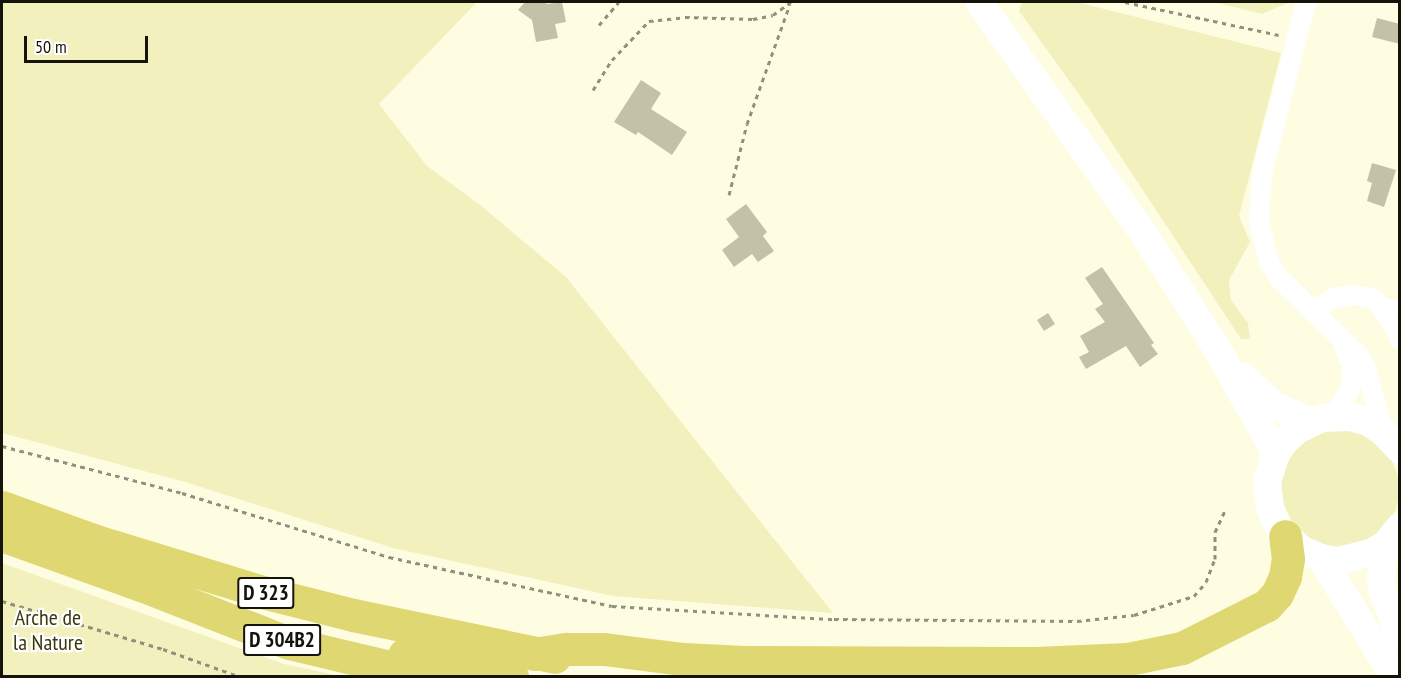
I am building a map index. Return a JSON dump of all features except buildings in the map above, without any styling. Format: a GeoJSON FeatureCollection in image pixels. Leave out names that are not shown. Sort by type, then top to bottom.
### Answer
{"type":"FeatureCollection","features":[{"type":"Feature","properties":{"kind":"highway","name":"D 323"},"geometry":{"type":"LineString","coordinates":[[2,507],[96,541],[266,593],[353,615],[523,665]]}},
{"type":"Feature","properties":{"kind":"highway","name":"D 323"},"geometry":{"type":"LineString","coordinates":[[2,535],[141,585],[366,648],[523,665],[702,676]]}},
{"type":"Feature","properties":{"kind":"highway"},"geometry":{"type":"LineString","coordinates":[[523,665],[567,649],[744,662],[1036,663],[1128,659],[1182,648],[1267,605],[1277,594],[1285,577],[1288,559],[1285,536]]}},
{"type":"Feature","properties":{"kind":"highway","name":"D 304B2"},"geometry":{"type":"LineString","coordinates":[[141,585],[289,643],[428,676]]}},
{"type":"Feature","properties":{"kind":"main road"},"geometry":{"type":"LineString","coordinates":[[979,2],[1145,236],[1216,347],[1276,454]]}},
{"type":"Feature","properties":{"kind":"main road"},"geometry":{"type":"LineString","coordinates":[[1216,347],[1272,405],[1322,419],[1360,420],[1391,441]]}},
{"type":"Feature","properties":{"kind":"main road"},"geometry":{"type":"LineString","coordinates":[[1322,419],[1285,441],[1276,454],[1267,482],[1267,497],[1274,518],[1285,536],[1302,550],[1321,558],[1355,559],[1393,536]]}},
{"type":"Feature","properties":{"kind":"main road"},"geometry":{"type":"LineString","coordinates":[[1393,536],[1381,576],[1382,590],[1400,636]]}},
{"type":"Feature","properties":{"kind":"main road"},"geometry":{"type":"LineString","coordinates":[[1321,558],[1394,676]]}},
{"type":"Feature","properties":{"kind":"street"},"geometry":{"type":"LineString","coordinates":[[1306,2],[1262,173],[1259,223],[1268,260],[1274,269],[1312,311],[1359,356],[1391,441]]}},
{"type":"Feature","properties":{"kind":"street"},"geometry":{"type":"LineString","coordinates":[[1312,311],[1334,298],[1354,295],[1374,299],[1393,324],[1400,340]]}},
{"type":"Feature","properties":{"kind":"street"},"geometry":{"type":"LineString","coordinates":[[1322,419],[1350,390],[1352,366],[1342,341]]}},
{"type":"Feature","properties":{"kind":"lane"},"geometry":{"type":"LineString","coordinates":[[1374,299],[1400,307]]}},
{"type":"Feature","properties":{"kind":"path"},"geometry":{"type":"LineString","coordinates":[[599,25],[619,2]]}},
{"type":"Feature","properties":{"kind":"path"},"geometry":{"type":"LineString","coordinates":[[593,90],[612,60],[649,21],[685,17],[753,18],[773,15],[791,2]]}},
{"type":"Feature","properties":{"kind":"path"},"geometry":{"type":"LineString","coordinates":[[729,195],[747,124],[791,2]]}},
{"type":"Feature","properties":{"kind":"path"},"geometry":{"type":"LineString","coordinates":[[1125,2],[1298,39]]}},
{"type":"Feature","properties":{"kind":"path"},"geometry":{"type":"LineString","coordinates":[[2,446],[182,492],[389,557],[612,606],[834,619],[1077,621],[1134,615],[1194,596],[1206,582],[1215,559],[1215,532],[1226,508]]}},
{"type":"Feature","properties":{"kind":"path"},"geometry":{"type":"LineString","coordinates":[[2,601],[163,649],[237,676]]}},
{"type":"Feature","properties":{"kind":"green space"},"geometry":{"type":"Polygon","coordinates":[[[2,2],[477,2],[379,104],[427,166],[480,205],[566,277],[833,613],[613,596],[393,548],[185,482],[2,433],[2,2]]]}},
{"type":"Feature","properties":{"kind":"green space"},"geometry":{"type":"Polygon","coordinates":[[[1022,2],[1076,2],[1281,53],[1239,216],[1250,242],[1229,280],[1231,300],[1248,323],[1250,339],[1241,339],[1088,107],[1019,11],[1022,2]]]}},
{"type":"Feature","properties":{"kind":"green space"},"geometry":{"type":"Polygon","coordinates":[[[1214,2],[1290,2],[1262,14],[1214,2]]]}},
{"type":"Feature","properties":{"kind":"green space"},"geometry":{"type":"Polygon","coordinates":[[[1340,430],[1363,434],[1382,447],[1395,466],[1399,489],[1395,512],[1382,531],[1363,544],[1340,548],[1317,544],[1298,531],[1285,512],[1281,489],[1285,466],[1298,447],[1317,434],[1340,430]]]}},
{"type":"Feature","properties":{"kind":"green space","name":"Arche de la Nature"},"geometry":{"type":"Polygon","coordinates":[[[2,563],[284,664],[340,676],[2,676],[2,563]]]}}]}
